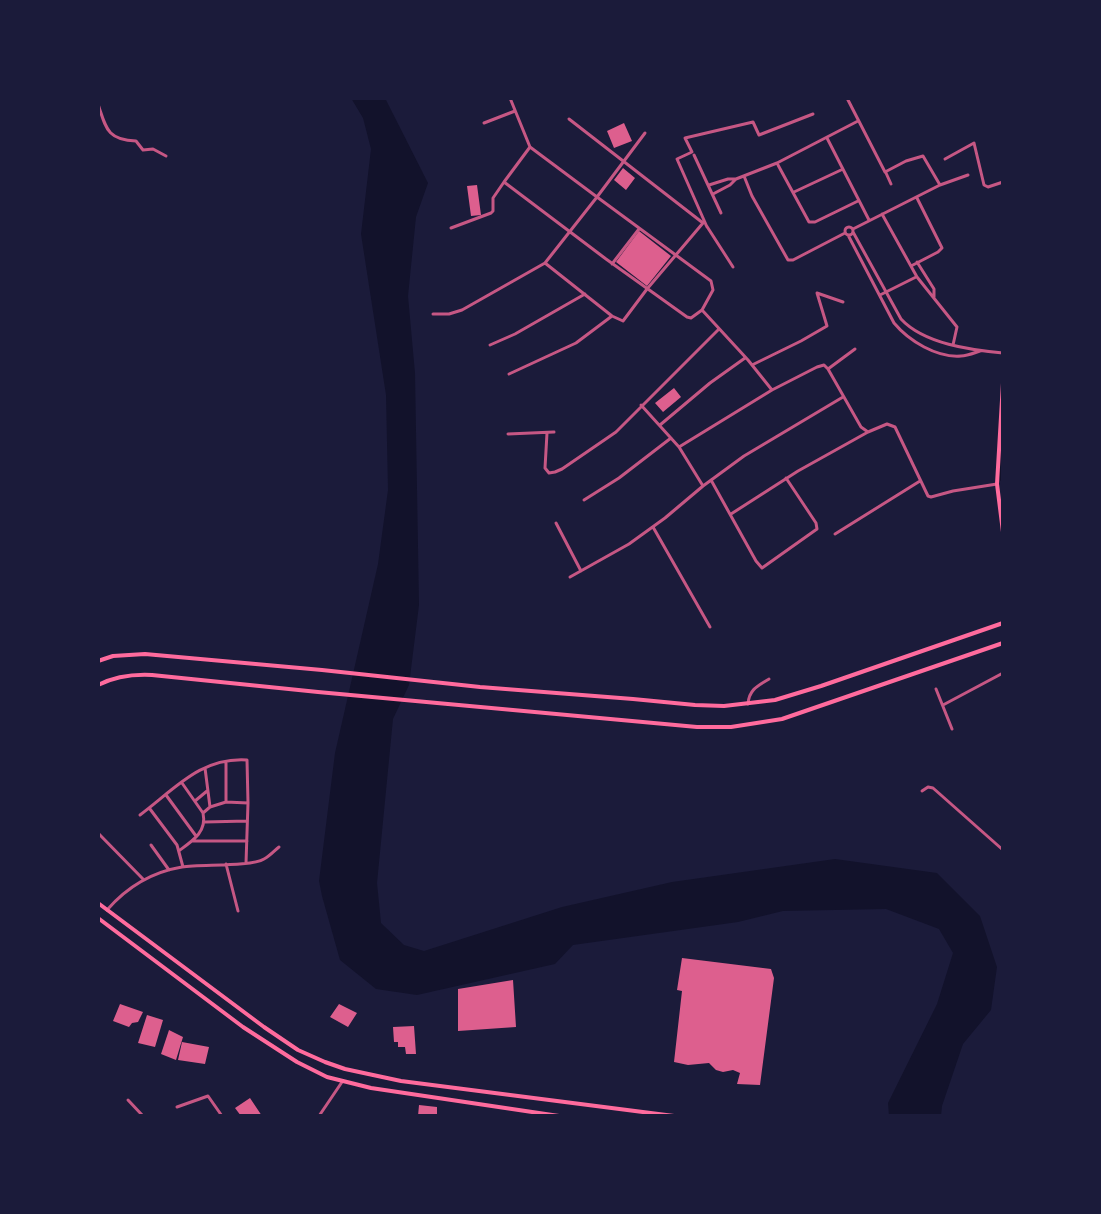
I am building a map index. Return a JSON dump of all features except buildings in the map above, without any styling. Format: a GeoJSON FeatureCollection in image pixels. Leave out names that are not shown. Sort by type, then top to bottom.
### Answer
{"type":"FeatureCollection","features":[{"type":"Feature","properties":{"kind":"main road"},"geometry":{"type":"LineString","coordinates":[[1003,383],[997,484],[1003,532]]}},
{"type":"Feature","properties":{"kind":"main road"},"geometry":{"type":"LineString","coordinates":[[98,661],[113,656],[145,654],[695,705],[748,704],[775,700],[821,686],[1003,623]]}},
{"type":"Feature","properties":{"kind":"main road"},"geometry":{"type":"LineString","coordinates":[[98,685],[134,674],[152,675],[697,727],[731,727],[782,719],[1003,643]]}},
{"type":"Feature","properties":{"kind":"main road"},"geometry":{"type":"LineString","coordinates":[[98,903],[298,1050],[345,1069],[433,1085],[674,1116]]}},
{"type":"Feature","properties":{"kind":"main road"},"geometry":{"type":"LineString","coordinates":[[98,918],[243,1027],[303,1066],[342,1082],[371,1088],[559,1116]]}},
{"type":"Feature","properties":{"kind":"main road"},"geometry":{"type":"LineString","coordinates":[[431,1098],[433,1085]]}},
{"type":"Feature","properties":{"kind":"street"},"geometry":{"type":"LineString","coordinates":[[504,182],[687,317],[702,310],[713,290],[712,283],[530,147],[510,98]]}},
{"type":"Feature","properties":{"kind":"street"},"geometry":{"type":"LineString","coordinates":[[847,98],[891,184]]}},
{"type":"Feature","properties":{"kind":"street"},"geometry":{"type":"LineString","coordinates":[[98,104],[105,124],[116,138],[136,141],[143,150],[153,149],[166,156]]}},
{"type":"Feature","properties":{"kind":"street"},"geometry":{"type":"LineString","coordinates":[[484,123],[515,111]]}},
{"type":"Feature","properties":{"kind":"street"},"geometry":{"type":"LineString","coordinates":[[733,267],[705,225],[677,159],[692,152],[685,138],[753,122],[759,135],[813,114]]}},
{"type":"Feature","properties":{"kind":"street"},"geometry":{"type":"LineString","coordinates":[[569,119],[705,225]]}},
{"type":"Feature","properties":{"kind":"street"},"geometry":{"type":"LineString","coordinates":[[709,185],[736,179],[777,163],[858,121]]}},
{"type":"Feature","properties":{"kind":"street"},"geometry":{"type":"LineString","coordinates":[[433,314],[462,310],[545,263],[645,133]]}},
{"type":"Feature","properties":{"kind":"street"},"geometry":{"type":"LineString","coordinates":[[826,137],[869,220]]}},
{"type":"Feature","properties":{"kind":"street"},"geometry":{"type":"LineString","coordinates":[[945,159],[974,143],[984,185],[988,187],[1003,182]]}},
{"type":"Feature","properties":{"kind":"street"},"geometry":{"type":"LineString","coordinates":[[451,228],[491,213],[493,198],[530,147]]}},
{"type":"Feature","properties":{"kind":"street"},"geometry":{"type":"LineString","coordinates":[[694,155],[721,213]]}},
{"type":"Feature","properties":{"kind":"street"},"geometry":{"type":"LineString","coordinates":[[885,172],[923,156],[940,185]]}},
{"type":"Feature","properties":{"kind":"street"},"geometry":{"type":"LineString","coordinates":[[777,163],[806,220],[811,223],[858,201]]}},
{"type":"Feature","properties":{"kind":"street"},"geometry":{"type":"LineString","coordinates":[[794,192],[843,170]]}},
{"type":"Feature","properties":{"kind":"street"},"geometry":{"type":"LineString","coordinates":[[744,176],[775,239],[790,260],[940,185],[968,175]]}},
{"type":"Feature","properties":{"kind":"street"},"geometry":{"type":"LineString","coordinates":[[713,194],[736,179]]}},
{"type":"Feature","properties":{"kind":"street"},"geometry":{"type":"LineString","coordinates":[[911,266],[942,248],[916,197]]}},
{"type":"Feature","properties":{"kind":"street"},"geometry":{"type":"LineString","coordinates":[[882,214],[917,277],[957,327],[953,345]]}},
{"type":"Feature","properties":{"kind":"street"},"geometry":{"type":"LineString","coordinates":[[545,263],[612,316],[623,321],[676,254],[705,225]]}},
{"type":"Feature","properties":{"kind":"street"},"geometry":{"type":"LineString","coordinates":[[612,264],[640,228]]}},
{"type":"Feature","properties":{"kind":"street"},"geometry":{"type":"LineString","coordinates":[[850,232],[903,322],[934,340],[980,351]]}},
{"type":"Feature","properties":{"kind":"street"},"geometry":{"type":"LineString","coordinates":[[850,232],[896,326],[913,340],[931,350],[961,356],[980,351],[1003,353]]}},
{"type":"Feature","properties":{"kind":"street"},"geometry":{"type":"LineString","coordinates":[[917,262],[934,289],[934,297]]}},
{"type":"Feature","properties":{"kind":"street"},"geometry":{"type":"LineString","coordinates":[[880,295],[917,277]]}},
{"type":"Feature","properties":{"kind":"street"},"geometry":{"type":"LineString","coordinates":[[490,345],[585,294]]}},
{"type":"Feature","properties":{"kind":"street"},"geometry":{"type":"LineString","coordinates":[[752,365],[827,326],[817,294],[843,302]]}},
{"type":"Feature","properties":{"kind":"street"},"geometry":{"type":"LineString","coordinates":[[702,310],[772,390]]}},
{"type":"Feature","properties":{"kind":"street"},"geometry":{"type":"LineString","coordinates":[[509,374],[576,343],[612,316]]}},
{"type":"Feature","properties":{"kind":"street"},"geometry":{"type":"LineString","coordinates":[[896,326],[903,322]]}},
{"type":"Feature","properties":{"kind":"street"},"geometry":{"type":"LineString","coordinates":[[547,433],[545,468],[551,473],[606,440],[719,329]]}},
{"type":"Feature","properties":{"kind":"street"},"geometry":{"type":"LineString","coordinates":[[828,369],[855,349]]}},
{"type":"Feature","properties":{"kind":"street"},"geometry":{"type":"LineString","coordinates":[[660,425],[745,358]]}},
{"type":"Feature","properties":{"kind":"street"},"geometry":{"type":"LineString","coordinates":[[679,447],[772,390],[824,365],[861,427],[868,432]]}},
{"type":"Feature","properties":{"kind":"street"},"geometry":{"type":"LineString","coordinates":[[570,577],[629,544],[744,456],[843,397]]}},
{"type":"Feature","properties":{"kind":"street"},"geometry":{"type":"LineString","coordinates":[[641,405],[679,447],[703,486]]}},
{"type":"Feature","properties":{"kind":"street"},"geometry":{"type":"LineString","coordinates":[[731,514],[786,478],[887,424],[895,427],[926,493],[931,497],[997,484]]}},
{"type":"Feature","properties":{"kind":"street"},"geometry":{"type":"LineString","coordinates":[[508,434],[554,432]]}},
{"type":"Feature","properties":{"kind":"street"},"geometry":{"type":"LineString","coordinates":[[584,500],[671,438]]}},
{"type":"Feature","properties":{"kind":"street"},"geometry":{"type":"LineString","coordinates":[[711,480],[759,566],[765,567],[817,529],[786,478]]}},
{"type":"Feature","properties":{"kind":"street"},"geometry":{"type":"LineString","coordinates":[[835,534],[920,481]]}},
{"type":"Feature","properties":{"kind":"street"},"geometry":{"type":"LineString","coordinates":[[556,523],[581,571]]}},
{"type":"Feature","properties":{"kind":"street"},"geometry":{"type":"LineString","coordinates":[[653,527],[710,627]]}},
{"type":"Feature","properties":{"kind":"street"},"geometry":{"type":"LineString","coordinates":[[943,705],[1003,673]]}},
{"type":"Feature","properties":{"kind":"street"},"geometry":{"type":"LineString","coordinates":[[748,704],[753,689],[769,679]]}},
{"type":"Feature","properties":{"kind":"street"},"geometry":{"type":"LineString","coordinates":[[936,689],[952,729]]}},
{"type":"Feature","properties":{"kind":"street"},"geometry":{"type":"LineString","coordinates":[[140,815],[196,771],[226,762],[248,761],[246,863]]}},
{"type":"Feature","properties":{"kind":"street"},"geometry":{"type":"LineString","coordinates":[[226,762],[226,802]]}},
{"type":"Feature","properties":{"kind":"street"},"geometry":{"type":"LineString","coordinates":[[205,767],[210,807]]}},
{"type":"Feature","properties":{"kind":"street"},"geometry":{"type":"LineString","coordinates":[[180,850],[202,831],[205,822],[203,813],[181,782]]}},
{"type":"Feature","properties":{"kind":"street"},"geometry":{"type":"LineString","coordinates":[[922,791],[933,788],[1003,850]]}},
{"type":"Feature","properties":{"kind":"street"},"geometry":{"type":"LineString","coordinates":[[195,801],[207,791]]}},
{"type":"Feature","properties":{"kind":"street"},"geometry":{"type":"LineString","coordinates":[[166,795],[196,836]]}},
{"type":"Feature","properties":{"kind":"street"},"geometry":{"type":"LineString","coordinates":[[203,813],[226,802],[248,803]]}},
{"type":"Feature","properties":{"kind":"street"},"geometry":{"type":"LineString","coordinates":[[150,808],[180,850],[183,867]]}},
{"type":"Feature","properties":{"kind":"street"},"geometry":{"type":"LineString","coordinates":[[205,822],[247,821]]}},
{"type":"Feature","properties":{"kind":"street"},"geometry":{"type":"LineString","coordinates":[[98,833],[143,879]]}},
{"type":"Feature","properties":{"kind":"street"},"geometry":{"type":"LineString","coordinates":[[193,841],[247,841]]}},
{"type":"Feature","properties":{"kind":"street"},"geometry":{"type":"LineString","coordinates":[[151,845],[169,870]]}},
{"type":"Feature","properties":{"kind":"street"},"geometry":{"type":"LineString","coordinates":[[107,910],[143,879],[183,867],[262,860],[279,847]]}},
{"type":"Feature","properties":{"kind":"street"},"geometry":{"type":"LineString","coordinates":[[226,864],[238,911]]}},
{"type":"Feature","properties":{"kind":"street"},"geometry":{"type":"LineString","coordinates":[[319,1116],[342,1082]]}},
{"type":"Feature","properties":{"kind":"street"},"geometry":{"type":"LineString","coordinates":[[177,1107],[210,1096],[222,1116]]}},
{"type":"Feature","properties":{"kind":"street"},"geometry":{"type":"LineString","coordinates":[[128,1100],[143,1116]]}},
{"type":"Feature","properties":{"kind":"street"},"geometry":{"type":"LineString","coordinates":[[493,1116],[494,1106]]}},
{"type":"Feature","properties":{"kind":"shaded area"},"geometry":{"type":"Polygon","coordinates":[[[351,98],[385,98],[428,183],[416,217],[408,296],[415,373],[419,605],[409,685],[393,719],[377,883],[381,923],[404,945],[424,951],[562,907],[672,882],[835,859],[937,873],[980,916],[997,967],[991,1010],[963,1044],[941,1116],[889,1116],[888,1103],[937,1004],[953,953],[939,929],[886,909],[783,911],[738,922],[573,945],[555,964],[417,995],[376,989],[340,960],[319,881],[335,753],[378,564],[388,490],[386,395],[361,234],[371,149],[363,118],[351,98]]]}},
{"type":"Feature","properties":{"kind":"waterway"},"geometry":{"type":"LineString","coordinates":[[1003,448],[1003,478]]}}]}
